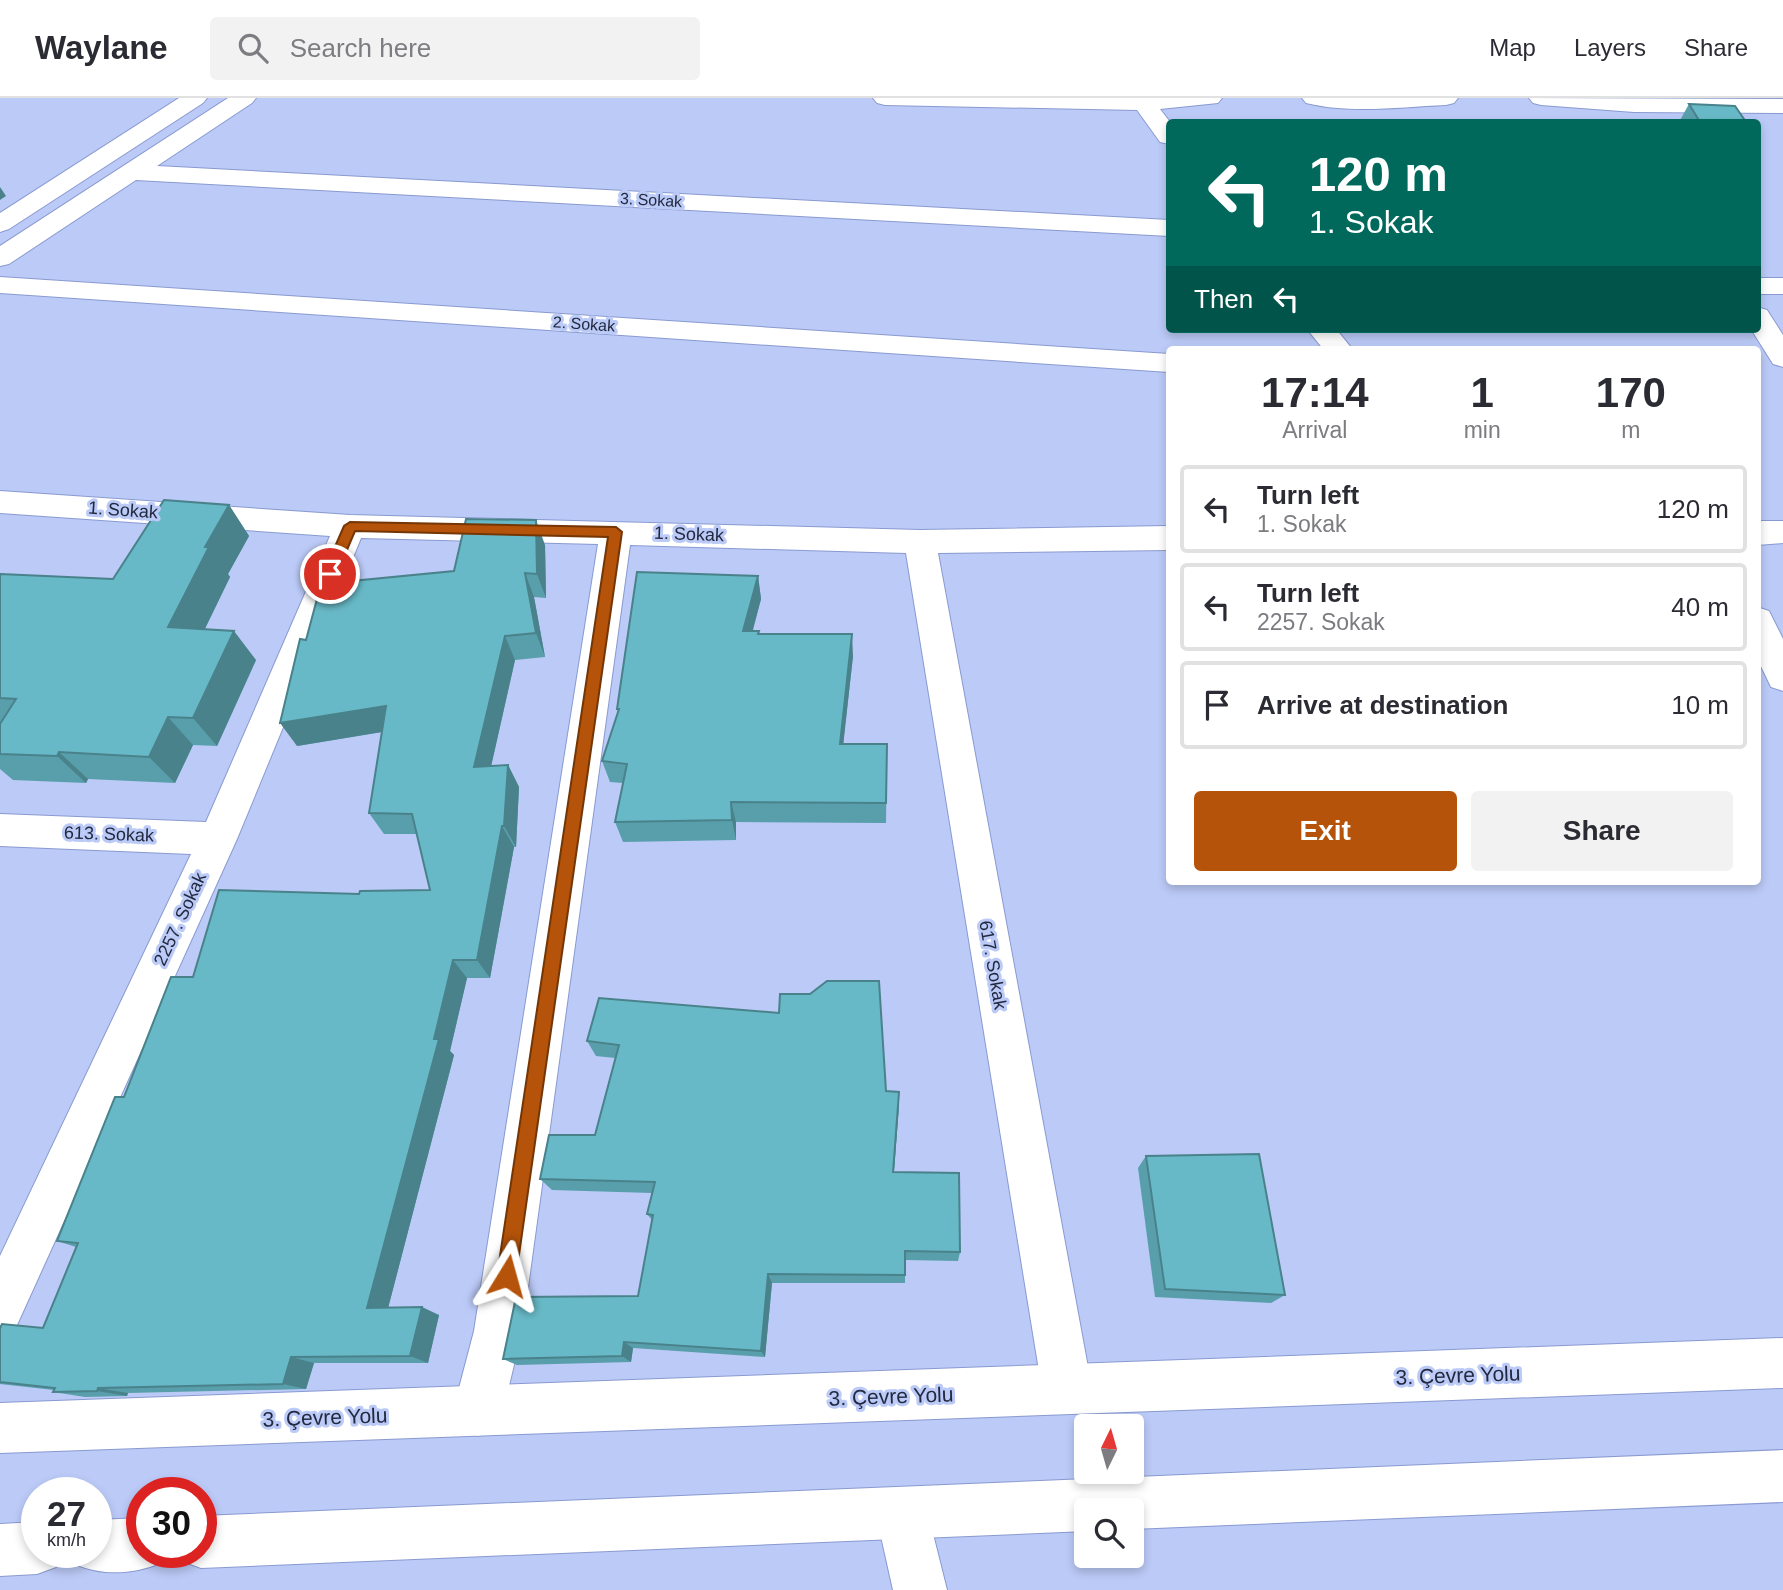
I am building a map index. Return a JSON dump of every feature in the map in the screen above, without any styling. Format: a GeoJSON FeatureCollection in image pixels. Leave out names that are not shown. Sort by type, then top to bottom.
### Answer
{"type":"FeatureCollection","features":[{"type":"Feature","properties":{"kind":"street"},"geometry":{"type":"LineString","coordinates":[[0,224],[195,98]]}},
{"type":"Feature","properties":{"kind":"street"},"geometry":{"type":"LineString","coordinates":[[0,258],[244,98]]}},
{"type":"Feature","properties":{"kind":"street"},"geometry":{"type":"LineString","coordinates":[[886,98],[1210,98]]}},
{"type":"Feature","properties":{"kind":"street"},"geometry":{"type":"LineString","coordinates":[[1314,98],[1387,101],[1446,98]]}},
{"type":"Feature","properties":{"kind":"street"},"geometry":{"type":"LineString","coordinates":[[1541,98],[1636,108],[1783,106]]}},
{"type":"Feature","properties":{"kind":"street"},"geometry":{"type":"LineString","coordinates":[[1142,100],[1166,132]]}},
{"type":"Feature","properties":{"kind":"street","name":"3. Sokak"},"geometry":{"type":"LineString","coordinates":[[132,172],[1166,228]]}},
{"type":"Feature","properties":{"kind":"street","name":"2. Sokak"},"geometry":{"type":"LineString","coordinates":[[0,285],[1166,363]]}},
{"type":"Feature","properties":{"kind":"street"},"geometry":{"type":"LineString","coordinates":[[1761,286],[1783,286]]}},
{"type":"Feature","properties":{"kind":"street"},"geometry":{"type":"LineString","coordinates":[[1761,322],[1783,358]]}},
{"type":"Feature","properties":{"kind":"street","name":"1. Sokak"},"geometry":{"type":"LineString","coordinates":[[0,502],[350,526],[920,542],[1166,538]]}},
{"type":"Feature","properties":{"kind":"street","name":"2257. Sokak"},"geometry":{"type":"LineString","coordinates":[[0,1308],[218,839],[350,526]]}},
{"type":"Feature","properties":{"kind":"street"},"geometry":{"type":"LineString","coordinates":[[478,1411],[498,1331],[616,532]]}},
{"type":"Feature","properties":{"kind":"street"},"geometry":{"type":"LineString","coordinates":[[1761,533],[1783,532]]}},
{"type":"Feature","properties":{"kind":"street","name":"617. Sokak"},"geometry":{"type":"LineString","coordinates":[[920,542],[1067,1389]]}},
{"type":"Feature","properties":{"kind":"street"},"geometry":{"type":"LineString","coordinates":[[1761,629],[1783,677]]}},
{"type":"Feature","properties":{"kind":"street","name":"613. Sokak"},"geometry":{"type":"LineString","coordinates":[[0,830],[218,839]]}},
{"type":"Feature","properties":{"kind":"street","name":"3. Çevre Yolu"},"geometry":{"type":"LineString","coordinates":[[0,1428],[1783,1363]]}},
{"type":"Feature","properties":{"kind":"street"},"geometry":{"type":"LineString","coordinates":[[217,1541],[1783,1476]]}},
{"type":"Feature","properties":{"kind":"street"},"geometry":{"type":"LineString","coordinates":[[902,1514],[920,1590]]}},
{"type":"Feature","properties":{"kind":"street"},"geometry":{"type":"LineString","coordinates":[[0,1550],[21,1549]]}},
{"type":"Feature","properties":{"kind":"building"},"geometry":{"type":"Polygon","coordinates":[[[1689,104],[1735,106],[1744,119],[1698,119],[1689,104]]]}},
{"type":"Feature","properties":{"kind":"building"},"geometry":{"type":"Polygon","coordinates":[[[164,500],[229,505],[205,547],[209,547],[168,627],[234,631],[193,718],[168,717],[149,757],[59,752],[57,756],[0,754],[0,724],[16,699],[0,698],[0,574],[113,579],[164,500]]]}},
{"type":"Feature","properties":{"kind":"building"},"geometry":{"type":"Polygon","coordinates":[[[466,519],[536,520],[537,574],[525,573],[536,633],[505,636],[474,767],[508,765],[504,826],[477,960],[453,960],[434,1039],[439,1039],[367,1308],[422,1307],[410,1356],[291,1357],[283,1384],[98,1388],[97,1391],[53,1392],[55,1388],[0,1382],[0,1328],[2,1324],[43,1328],[78,1243],[57,1241],[115,1097],[124,1097],[171,977],[193,977],[219,890],[359,894],[360,891],[430,890],[412,814],[369,813],[386,706],[280,723],[300,639],[306,640],[321,584],[454,571],[466,519]]]}},
{"type":"Feature","properties":{"kind":"building"},"geometry":{"type":"Polygon","coordinates":[[[637,572],[758,576],[743,631],[759,631],[758,634],[852,634],[840,744],[887,744],[886,803],[731,802],[732,820],[615,822],[627,764],[602,761],[619,709],[637,572]]]}},
{"type":"Feature","properties":{"kind":"building"},"geometry":{"type":"Polygon","coordinates":[[[827,981],[879,981],[886,1091],[899,1092],[893,1172],[959,1173],[960,1252],[905,1251],[905,1275],[768,1274],[761,1351],[624,1342],[622,1356],[503,1359],[516,1297],[638,1296],[653,1215],[647,1214],[655,1182],[540,1179],[549,1135],[595,1135],[619,1045],[587,1041],[599,998],[779,1013],[780,994],[810,994],[827,981]]]}},
{"type":"Feature","properties":{"kind":"building"},"geometry":{"type":"Polygon","coordinates":[[[1259,1154],[1285,1295],[1165,1289],[1146,1156],[1259,1154]]]}},
{"type":"Feature","properties":{"kind":"route"},"geometry":{"type":"LineString","coordinates":[[330,574],[350,526],[616,532],[507,1276]]}}]}
